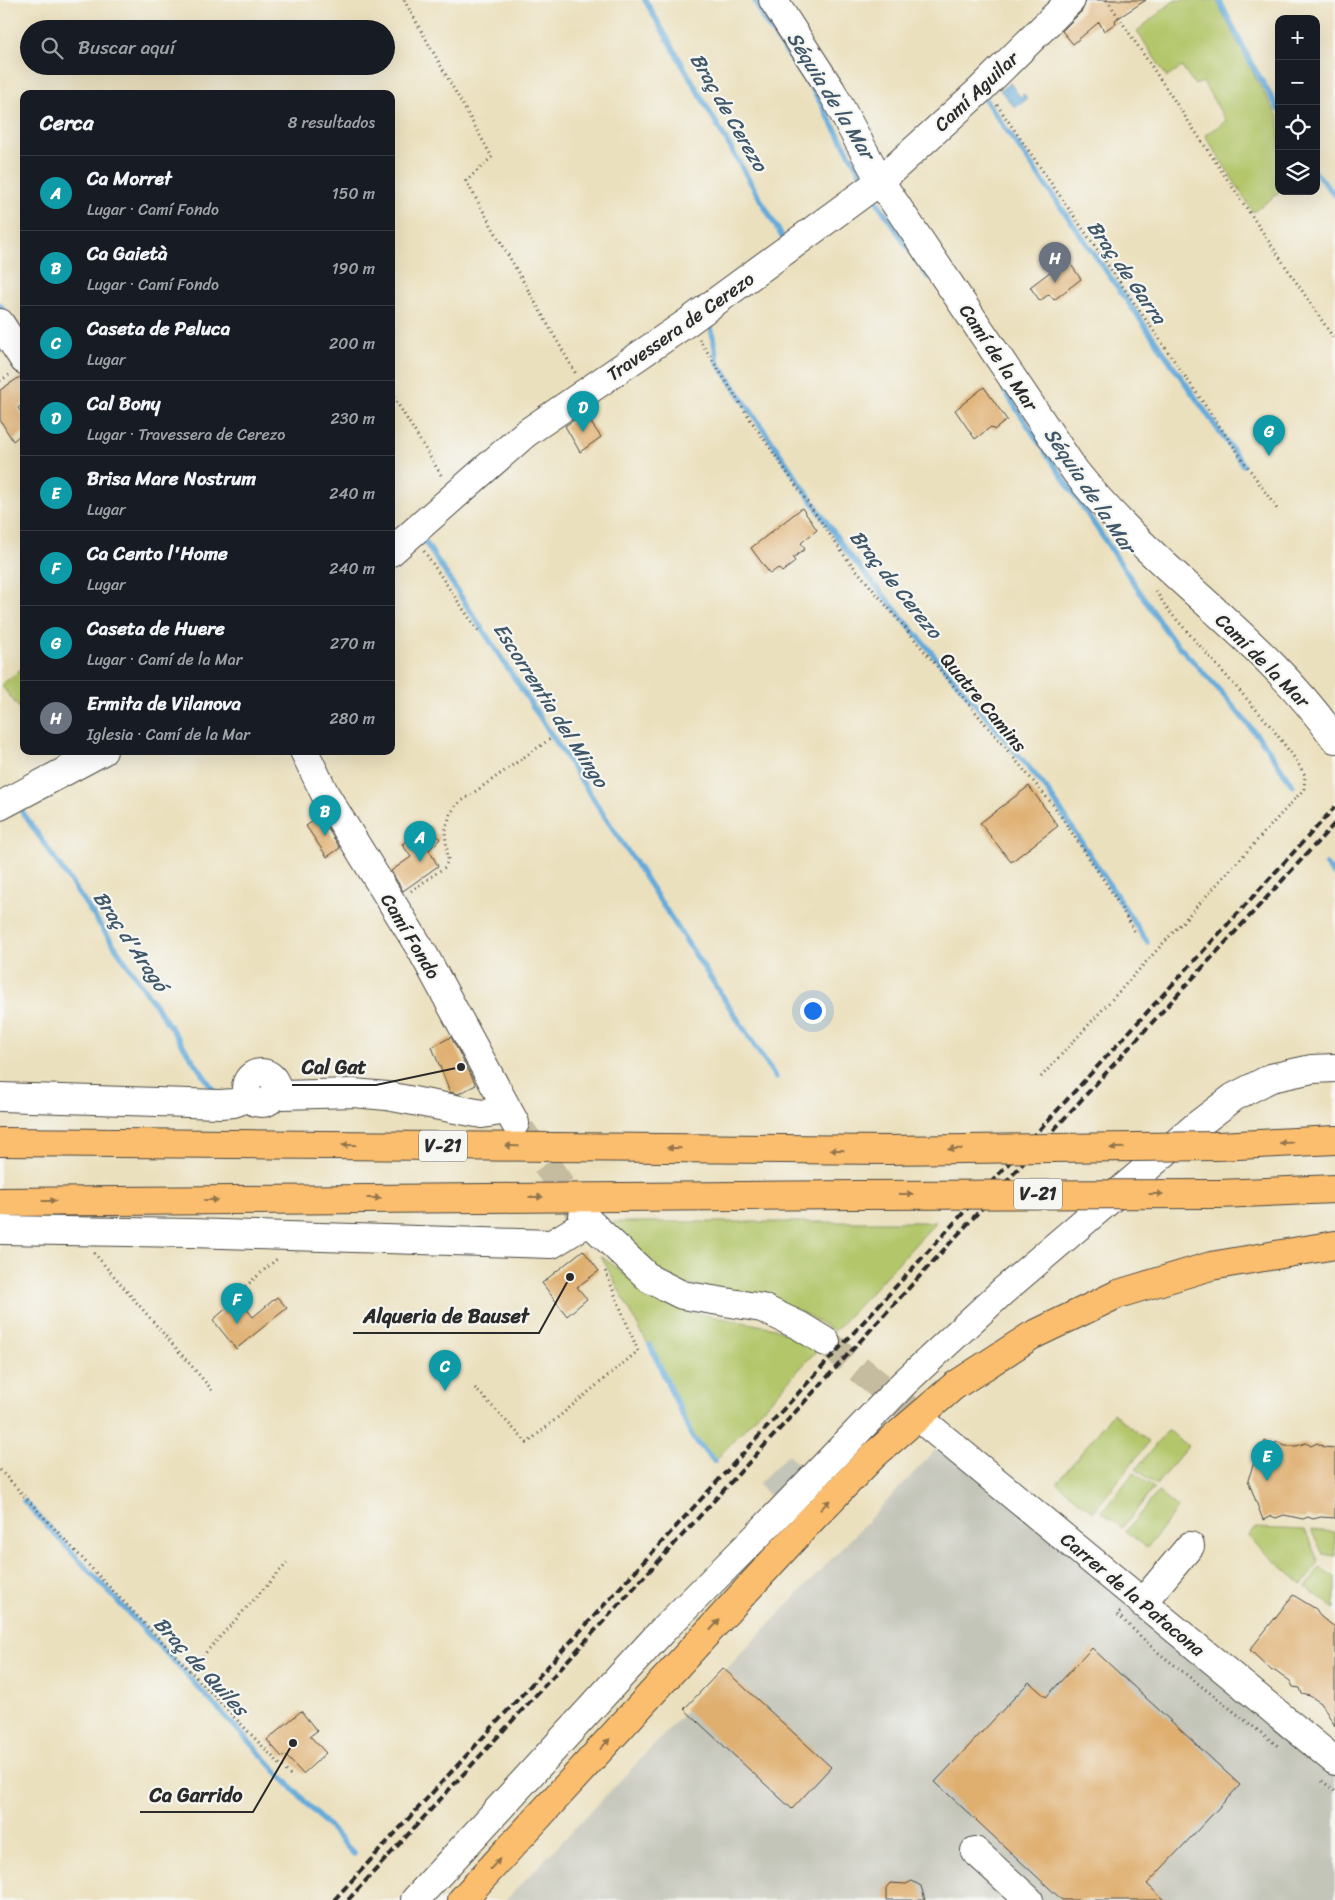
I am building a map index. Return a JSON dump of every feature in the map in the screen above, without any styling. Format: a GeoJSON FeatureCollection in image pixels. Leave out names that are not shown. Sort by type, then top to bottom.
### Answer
{"type":"FeatureCollection","features":[{"type":"Feature","properties":{"kind":"main road","name":"V-21"},"geometry":{"type":"LineString","coordinates":[[0,1142],[886,1150],[1218,1146],[1335,1140]]}},
{"type":"Feature","properties":{"kind":"main road","name":"V-21"},"geometry":{"type":"LineString","coordinates":[[0,1202],[858,1194],[1219,1194],[1335,1189]]}},
{"type":"Feature","properties":{"kind":"main road"},"geometry":{"type":"LineString","coordinates":[[462,1900],[816,1515],[874,1455],[954,1386],[1031,1336],[1118,1294],[1212,1266],[1335,1245]]}},
{"type":"Feature","properties":{"kind":"street","name":"Camí de la Mar"},"geometry":{"type":"LineString","coordinates":[[773,0],[831,90],[880,181],[1075,471],[1102,506],[1291,684],[1335,740]]}},
{"type":"Feature","properties":{"kind":"street","name":"Camí Aguilar"},"geometry":{"type":"LineString","coordinates":[[880,181],[981,89],[1071,0]]}},
{"type":"Feature","properties":{"kind":"street","name":"Travessera de Cerezo"},"geometry":{"type":"LineString","coordinates":[[395,549],[455,498],[524,434],[688,322],[880,181]]}},
{"type":"Feature","properties":{"kind":"street"},"geometry":{"type":"LineString","coordinates":[[0,323],[20,354]]}},
{"type":"Feature","properties":{"kind":"street"},"geometry":{"type":"LineString","coordinates":[[0,806],[95,755]]}},
{"type":"Feature","properties":{"kind":"street","name":"Camí Fondo"},"geometry":{"type":"LineString","coordinates":[[0,1096],[220,1104],[234,1103],[262,1095],[353,1093],[387,1096],[482,1114],[511,1116],[423,953],[324,794],[306,755]]}},
{"type":"Feature","properties":{"kind":"street"},"geometry":{"type":"LineString","coordinates":[[416,1900],[661,1632],[904,1384],[1003,1291],[1196,1126],[1234,1097],[1271,1078],[1312,1069],[1335,1068]]}},
{"type":"Feature","properties":{"kind":"street"},"geometry":{"type":"LineString","coordinates":[[0,1230],[296,1236],[552,1244],[586,1219],[650,1279],[682,1295],[762,1308],[800,1326],[826,1342]]}},
{"type":"Feature","properties":{"kind":"street","name":"Carrer de la Patacona"},"geometry":{"type":"LineString","coordinates":[[930,1427],[1335,1762]]}},
{"type":"Feature","properties":{"kind":"street"},"geometry":{"type":"LineString","coordinates":[[1142,1602],[1190,1546]]}},
{"type":"Feature","properties":{"kind":"street"},"geometry":{"type":"LineString","coordinates":[[975,1851],[1029,1900]]}},
{"type":"Feature","properties":{"kind":"path"},"geometry":{"type":"LineString","coordinates":[[404,0],[492,158],[466,181],[586,392]]}},
{"type":"Feature","properties":{"kind":"path"},"geometry":{"type":"LineString","coordinates":[[1107,0],[1335,340]]}},
{"type":"Feature","properties":{"kind":"path"},"geometry":{"type":"LineString","coordinates":[[981,89],[992,97],[1093,240],[1277,509]]}},
{"type":"Feature","properties":{"kind":"path","name":"Quatre Camins"},"geometry":{"type":"LineString","coordinates":[[688,322],[750,419],[844,555],[1054,806],[1111,891],[1135,932]]}},
{"type":"Feature","properties":{"kind":"path"},"geometry":{"type":"LineString","coordinates":[[395,400],[455,498]]}},
{"type":"Feature","properties":{"kind":"path"},"geometry":{"type":"LineString","coordinates":[[412,534],[478,631]]}},
{"type":"Feature","properties":{"kind":"path"},"geometry":{"type":"LineString","coordinates":[[1041,1078],[1304,789],[1305,775],[1269,724],[1168,610],[1151,583],[1147,568],[1151,554]]}},
{"type":"Feature","properties":{"kind":"path"},"geometry":{"type":"LineString","coordinates":[[393,904],[445,867],[448,860],[445,832],[450,815],[456,805],[550,739]]}},
{"type":"Feature","properties":{"kind":"path"},"geometry":{"type":"LineString","coordinates":[[80,1231],[94,1253],[213,1391]]}},
{"type":"Feature","properties":{"kind":"path"},"geometry":{"type":"LineString","coordinates":[[238,1293],[295,1244],[296,1236]]}},
{"type":"Feature","properties":{"kind":"path"},"geometry":{"type":"LineString","coordinates":[[475,1388],[527,1443],[638,1351],[603,1267]]}},
{"type":"Feature","properties":{"kind":"path"},"geometry":{"type":"LineString","coordinates":[[0,1470],[189,1672],[293,1778]]}},
{"type":"Feature","properties":{"kind":"path"},"geometry":{"type":"LineString","coordinates":[[189,1672],[289,1562]]}},
{"type":"Feature","properties":{"kind":"shaded area"},"geometry":{"type":"Polygon","coordinates":[[[949,1436],[1335,1760],[1335,1900],[506,1900],[949,1436]]]}},
{"type":"Feature","properties":{"kind":"shaded area"},"geometry":{"type":"Polygon","coordinates":[[[788,1454],[800,1466],[771,1497],[758,1484],[788,1454]]]}},
{"type":"Feature","properties":{"kind":"green space"},"geometry":{"type":"Polygon","coordinates":[[[1175,0],[1216,0],[1275,111],[1276,195],[1253,212],[1205,135],[1226,121],[1203,82],[1195,85],[1182,67],[1167,77],[1137,31],[1175,0]]]}},
{"type":"Feature","properties":{"kind":"green space"},"geometry":{"type":"Polygon","coordinates":[[[20,670],[20,709],[1,685],[20,670]]]}},
{"type":"Feature","properties":{"kind":"green space"},"geometry":{"type":"Polygon","coordinates":[[[603,1222],[936,1222],[835,1331],[794,1308],[735,1293],[673,1283],[603,1222]]]}},
{"type":"Feature","properties":{"kind":"green space"},"geometry":{"type":"Polygon","coordinates":[[[601,1256],[659,1300],[694,1313],[775,1328],[817,1350],[713,1463],[691,1438],[648,1345],[601,1256]]]}},
{"type":"Feature","properties":{"kind":"green space"},"geometry":{"type":"Polygon","coordinates":[[[1113,1413],[1149,1442],[1093,1512],[1057,1483],[1113,1413]]]}},
{"type":"Feature","properties":{"kind":"green space"},"geometry":{"type":"Polygon","coordinates":[[[1168,1430],[1188,1446],[1156,1485],[1136,1469],[1168,1430]]]}},
{"type":"Feature","properties":{"kind":"green space"},"geometry":{"type":"Polygon","coordinates":[[[1134,1472],[1154,1488],[1122,1528],[1102,1512],[1134,1472]]]}},
{"type":"Feature","properties":{"kind":"green space"},"geometry":{"type":"Polygon","coordinates":[[[1158,1492],[1178,1508],[1147,1548],[1126,1531],[1158,1492]]]}},
{"type":"Feature","properties":{"kind":"green space"},"geometry":{"type":"Polygon","coordinates":[[[1255,1528],[1305,1530],[1319,1563],[1302,1585],[1251,1540],[1249,1536],[1255,1528]]]}},
{"type":"Feature","properties":{"kind":"green space"},"geometry":{"type":"Polygon","coordinates":[[[1311,1530],[1335,1532],[1335,1556],[1323,1554],[1311,1530]]]}},
{"type":"Feature","properties":{"kind":"green space"},"geometry":{"type":"Polygon","coordinates":[[[1320,1568],[1335,1577],[1335,1609],[1306,1587],[1320,1568]]]}},
{"type":"Feature","properties":{"kind":"water"},"geometry":{"type":"Polygon","coordinates":[[[1010,83],[1020,97],[1024,94],[1027,99],[1015,108],[1000,90],[1010,83]]]}},
{"type":"Feature","properties":{"kind":"building"},"geometry":{"type":"Polygon","coordinates":[[[1086,0],[1146,0],[1115,20],[1116,23],[1104,31],[1099,22],[1073,44],[1062,31],[1082,11],[1086,0]]]}},
{"type":"Feature","properties":{"kind":"building"},"geometry":{"type":"Polygon","coordinates":[[[1067,259],[1081,279],[1054,300],[1049,294],[1040,301],[1030,287],[1067,259]]]}},
{"type":"Feature","properties":{"kind":"building"},"geometry":{"type":"Polygon","coordinates":[[[20,377],[20,406],[18,408],[20,411],[20,435],[13,441],[0,420],[0,390],[20,377]]]}},
{"type":"Feature","properties":{"kind":"building"},"geometry":{"type":"Polygon","coordinates":[[[984,387],[1007,420],[994,430],[991,427],[975,439],[955,410],[984,387]]]}},
{"type":"Feature","properties":{"kind":"building"},"geometry":{"type":"Polygon","coordinates":[[[584,413],[601,437],[580,452],[565,426],[584,413]]]}},
{"type":"Feature","properties":{"kind":"building"},"geometry":{"type":"Polygon","coordinates":[[[802,508],[817,530],[801,543],[805,549],[793,558],[795,562],[782,572],[778,568],[770,574],[751,548],[802,508]]]}},
{"type":"Feature","properties":{"kind":"building"},"geometry":{"type":"Polygon","coordinates":[[[1029,786],[1058,826],[1011,862],[980,823],[1029,786]]]}},
{"type":"Feature","properties":{"kind":"building"},"geometry":{"type":"Polygon","coordinates":[[[320,816],[340,848],[327,857],[306,826],[320,816]]]}},
{"type":"Feature","properties":{"kind":"building"},"geometry":{"type":"Polygon","coordinates":[[[430,825],[440,839],[429,850],[438,866],[403,891],[391,871],[411,857],[402,844],[430,825]]]}},
{"type":"Feature","properties":{"kind":"building"},"geometry":{"type":"Polygon","coordinates":[[[451,1037],[476,1085],[458,1094],[450,1092],[432,1047],[451,1037]]]}},
{"type":"Feature","properties":{"kind":"building"},"geometry":{"type":"Polygon","coordinates":[[[583,1250],[599,1271],[577,1287],[587,1299],[567,1316],[542,1283],[583,1250]]]}},
{"type":"Feature","properties":{"kind":"building"},"geometry":{"type":"Polygon","coordinates":[[[277,1297],[287,1308],[236,1349],[213,1320],[238,1298],[253,1317],[277,1297]]]}},
{"type":"Feature","properties":{"kind":"building"},"geometry":{"type":"Polygon","coordinates":[[[1265,1441],[1272,1445],[1277,1442],[1285,1446],[1296,1446],[1306,1443],[1311,1446],[1317,1443],[1324,1447],[1335,1448],[1335,1518],[1321,1517],[1313,1519],[1308,1517],[1303,1519],[1284,1515],[1276,1518],[1271,1516],[1263,1520],[1248,1480],[1260,1445],[1263,1445],[1265,1441]]]}},
{"type":"Feature","properties":{"kind":"building"},"geometry":{"type":"Polygon","coordinates":[[[1293,1595],[1316,1609],[1321,1617],[1335,1627],[1335,1726],[1321,1703],[1310,1696],[1302,1694],[1300,1688],[1293,1687],[1290,1681],[1275,1670],[1272,1671],[1250,1650],[1293,1595]]]}},
{"type":"Feature","properties":{"kind":"building"},"geometry":{"type":"Polygon","coordinates":[[[1092,1648],[1240,1785],[1147,1884],[1164,1900],[1062,1900],[935,1782],[1029,1682],[1046,1697],[1092,1648]]]}},
{"type":"Feature","properties":{"kind":"building"},"geometry":{"type":"Polygon","coordinates":[[[723,1668],[831,1767],[792,1809],[684,1709],[723,1668]]]}},
{"type":"Feature","properties":{"kind":"building"},"geometry":{"type":"Polygon","coordinates":[[[301,1711],[317,1731],[310,1736],[326,1753],[303,1774],[285,1755],[282,1757],[267,1740],[301,1711]]]}},
{"type":"Feature","properties":{"kind":"building"},"geometry":{"type":"Polygon","coordinates":[[[912,1881],[921,1886],[925,1900],[886,1900],[886,1888],[890,1883],[906,1884],[912,1881]]]}},
{"type":"Feature","properties":{"kind":"waterway","name":"Braç de Cerezo"},"geometry":{"type":"LineString","coordinates":[[645,0],[784,240]]}},
{"type":"Feature","properties":{"kind":"waterway","name":"Séquia de la Mar"},"geometry":{"type":"LineString","coordinates":[[755,0],[763,19],[813,90],[865,181]]}},
{"type":"Feature","properties":{"kind":"waterway"},"geometry":{"type":"LineString","coordinates":[[1219,0],[1251,63],[1276,105]]}},
{"type":"Feature","properties":{"kind":"waterway","name":"Braç de Garra"},"geometry":{"type":"LineString","coordinates":[[984,98],[1243,465]]}},
{"type":"Feature","properties":{"kind":"waterway"},"geometry":{"type":"LineString","coordinates":[[1320,178],[1335,195]]}},
{"type":"Feature","properties":{"kind":"waterway","name":"Séquia de la Mar"},"geometry":{"type":"LineString","coordinates":[[876,200],[928,277]]}},
{"type":"Feature","properties":{"kind":"waterway"},"geometry":{"type":"LineString","coordinates":[[0,305],[7,316]]}},
{"type":"Feature","properties":{"kind":"waterway","name":"Braç de Cerezo"},"geometry":{"type":"LineString","coordinates":[[709,317],[718,363],[847,552],[1046,788],[1147,942]]}},
{"type":"Feature","properties":{"kind":"waterway","name":"Séquia de la Mar"},"geometry":{"type":"LineString","coordinates":[[1004,390],[1168,634],[1221,692],[1266,746],[1293,786]]}},
{"type":"Feature","properties":{"kind":"waterway","name":"Escorrentia del Mingo"},"geometry":{"type":"LineString","coordinates":[[422,537],[776,1078]]}},
{"type":"Feature","properties":{"kind":"waterway","name":"Braç d'Aragó"},"geometry":{"type":"LineString","coordinates":[[17,804],[217,1095]]}},
{"type":"Feature","properties":{"kind":"waterway","name":"Séquia de la Mar"},"geometry":{"type":"LineString","coordinates":[[1326,865],[1335,875]]}},
{"type":"Feature","properties":{"kind":"waterway"},"geometry":{"type":"LineString","coordinates":[[650,1345],[693,1438],[715,1461]]}},
{"type":"Feature","properties":{"kind":"waterway","name":"Braç de Quiles"},"geometry":{"type":"LineString","coordinates":[[24,1501],[354,1854]]}},
{"type":"Feature","properties":{"kind":"tunnel"},"geometry":{"type":"LineString","coordinates":[[521,1130],[581,1213]]}},
{"type":"Feature","properties":{"kind":"tunnel"},"geometry":{"type":"LineString","coordinates":[[826,1342],[930,1427]]}},
{"type":"Feature","properties":{"kind":"railway"},"geometry":{"type":"LineString","coordinates":[[334,1900],[1335,807]]}},
{"type":"Feature","properties":{"kind":"railway"},"geometry":{"type":"LineString","coordinates":[[348,1900],[1335,823]]}},
{"type":"Feature","properties":{"kind":"place","name":"Ermita de Vilanova"},"geometry":{"type":"Point","coordinates":[1055,283]}},
{"type":"Feature","properties":{"kind":"place","name":"Cal Bony"},"geometry":{"type":"Point","coordinates":[583,432]}},
{"type":"Feature","properties":{"kind":"place","name":"Caseta de Huere"},"geometry":{"type":"Point","coordinates":[1269,456]}},
{"type":"Feature","properties":{"kind":"place","name":"Ca Gaietà"},"geometry":{"type":"Point","coordinates":[325,836]}},
{"type":"Feature","properties":{"kind":"place","name":"Ca Morret"},"geometry":{"type":"Point","coordinates":[420,862]}},
{"type":"Feature","properties":{"kind":"place","name":"Cal Gat"},"geometry":{"type":"Point","coordinates":[461,1067]}},
{"type":"Feature","properties":{"kind":"place","name":"Alqueria de Bauset"},"geometry":{"type":"Point","coordinates":[570,1277]}},
{"type":"Feature","properties":{"kind":"place","name":"Ca Cento l'Home"},"geometry":{"type":"Point","coordinates":[237,1324]}},
{"type":"Feature","properties":{"kind":"place","name":"Caseta de Peluca"},"geometry":{"type":"Point","coordinates":[445,1391]}},
{"type":"Feature","properties":{"kind":"place","name":"Brisa Mare Nostrum"},"geometry":{"type":"Point","coordinates":[1267,1481]}},
{"type":"Feature","properties":{"kind":"place","name":"Ca Garrido"},"geometry":{"type":"Point","coordinates":[293,1743]}}]}
